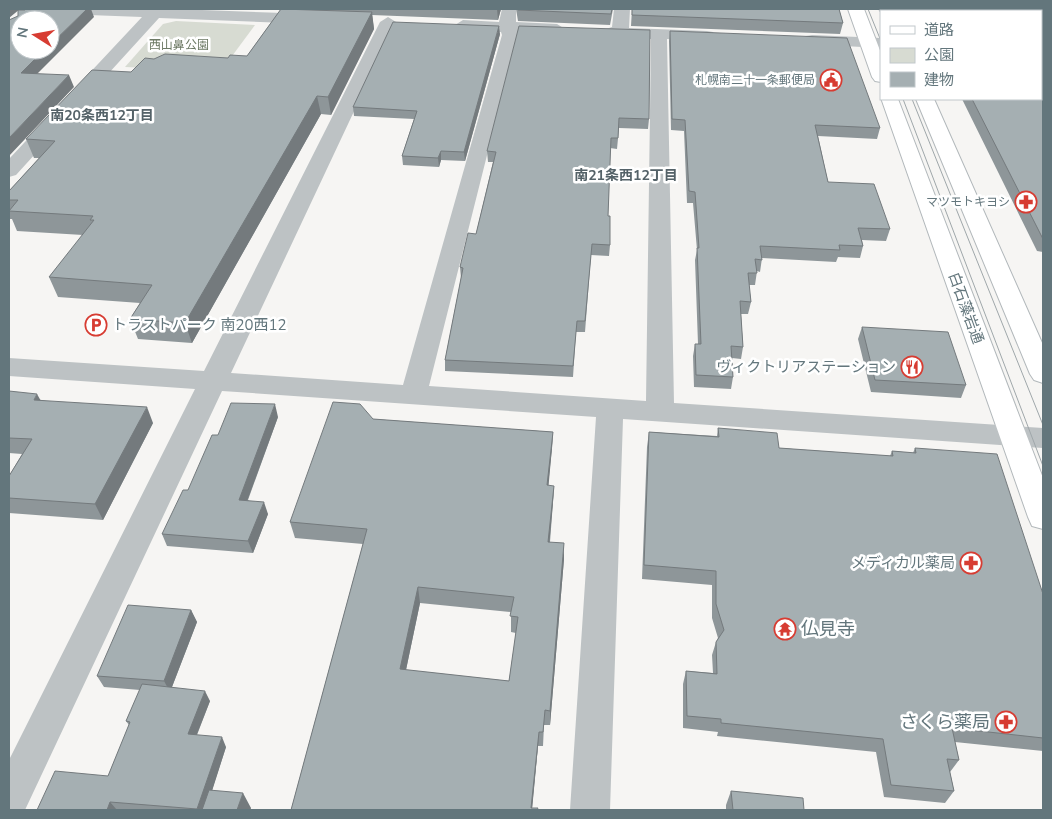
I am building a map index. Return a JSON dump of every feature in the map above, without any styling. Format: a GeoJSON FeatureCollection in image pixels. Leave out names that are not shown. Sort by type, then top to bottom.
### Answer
{"type":"FeatureCollection","features":[{"type":"Feature","properties":{"kind":"main road"},"geometry":{"type":"LineString","coordinates":[[856,9],[874,43],[880,72]]}},
{"type":"Feature","properties":{"kind":"main road","name":"白石藻岩通"},"geometry":{"type":"LineString","coordinates":[[889,100],[1043,518]]}},
{"type":"Feature","properties":{"kind":"main road"},"geometry":{"type":"LineString","coordinates":[[925,100],[1043,374]]}},
{"type":"Feature","properties":{"kind":"street"},"geometry":{"type":"LineString","coordinates":[[62,9],[155,13],[193,11],[332,20]]}},
{"type":"Feature","properties":{"kind":"street"},"geometry":{"type":"LineString","coordinates":[[620,32],[622,9]]}},
{"type":"Feature","properties":{"kind":"street"},"geometry":{"type":"LineString","coordinates":[[9,171],[155,13]]}},
{"type":"Feature","properties":{"kind":"street"},"geometry":{"type":"LineString","coordinates":[[414,394],[510,35],[509,18]]}},
{"type":"Feature","properties":{"kind":"street"},"geometry":{"type":"LineString","coordinates":[[443,25],[509,18],[573,30]]}},
{"type":"Feature","properties":{"kind":"street"},"geometry":{"type":"LineString","coordinates":[[9,802],[388,22]]}},
{"type":"Feature","properties":{"kind":"street"},"geometry":{"type":"LineString","coordinates":[[592,31],[718,36]]}},
{"type":"Feature","properties":{"kind":"street"},"geometry":{"type":"LineString","coordinates":[[659,34],[660,411]]}},
{"type":"Feature","properties":{"kind":"street"},"geometry":{"type":"LineString","coordinates":[[797,39],[874,43]]}},
{"type":"Feature","properties":{"kind":"street"},"geometry":{"type":"LineString","coordinates":[[9,366],[1043,438]]}},
{"type":"Feature","properties":{"kind":"street"},"geometry":{"type":"LineString","coordinates":[[590,810],[610,408]]}},
{"type":"Feature","properties":{"kind":"green space","name":"西山鼻公園"},"geometry":{"type":"Polygon","coordinates":[[[176,21],[255,25],[221,71],[125,67],[163,24],[176,21]]]}},
{"type":"Feature","properties":{"kind":"building"},"geometry":{"type":"Polygon","coordinates":[[[87,9],[60,35],[60,10],[25,10],[87,9]]]}},
{"type":"Feature","properties":{"kind":"building"},"geometry":{"type":"Polygon","coordinates":[[[281,9],[372,12],[328,97],[317,96],[185,323],[130,319],[152,285],[49,277],[94,220],[90,220],[93,216],[9,211],[18,200],[9,200],[9,191],[55,141],[26,139],[92,70],[131,72],[145,58],[154,59],[165,54],[228,58],[230,55],[247,56],[281,9]]]}},
{"type":"Feature","properties":{"kind":"building"},"geometry":{"type":"Polygon","coordinates":[[[518,9],[612,9],[611,14],[518,9]]]}},
{"type":"Feature","properties":{"kind":"building"},"geometry":{"type":"Polygon","coordinates":[[[632,9],[839,9],[843,23],[632,15],[632,9]]]}},
{"type":"Feature","properties":{"kind":"building"},"geometry":{"type":"Polygon","coordinates":[[[9,20],[10,60],[34,60],[21,73],[69,75],[9,138],[9,20]]]}},
{"type":"Feature","properties":{"kind":"building"},"geometry":{"type":"Polygon","coordinates":[[[393,22],[499,26],[464,152],[441,151],[438,158],[402,156],[417,111],[353,107],[393,22]]]}},
{"type":"Feature","properties":{"kind":"building"},"geometry":{"type":"Polygon","coordinates":[[[519,26],[650,30],[649,119],[619,118],[618,138],[611,138],[608,216],[610,216],[610,245],[592,244],[585,321],[577,321],[573,366],[445,360],[463,268],[460,267],[468,233],[476,234],[496,152],[487,151],[519,26]]]}},
{"type":"Feature","properties":{"kind":"building"},"geometry":{"type":"Polygon","coordinates":[[[670,31],[847,38],[880,128],[815,125],[828,182],[874,184],[890,229],[858,228],[863,246],[839,245],[840,250],[760,246],[762,260],[755,259],[757,273],[748,273],[751,302],[740,301],[743,347],[731,346],[733,377],[696,375],[695,344],[701,344],[697,248],[699,248],[695,192],[689,191],[685,120],[672,119],[670,31]]]}},
{"type":"Feature","properties":{"kind":"building"},"geometry":{"type":"Polygon","coordinates":[[[1042,56],[1043,56],[1043,239],[973,100],[1042,100],[1042,56]]]}},
{"type":"Feature","properties":{"kind":"building"},"geometry":{"type":"Polygon","coordinates":[[[862,327],[948,332],[966,385],[875,380],[862,327]]]}},
{"type":"Feature","properties":{"kind":"building"},"geometry":{"type":"Polygon","coordinates":[[[9,391],[37,394],[34,400],[147,407],[95,504],[9,498],[9,476],[32,439],[9,438],[9,391]]]}},
{"type":"Feature","properties":{"kind":"building"},"geometry":{"type":"Polygon","coordinates":[[[333,402],[360,404],[373,419],[553,432],[547,485],[554,486],[548,542],[564,543],[550,711],[545,710],[543,732],[539,732],[531,808],[538,808],[537,810],[291,810],[367,529],[290,522],[333,402]],[[418,587],[400,669],[509,681],[518,617],[510,616],[514,597],[418,587]]]}},
{"type":"Feature","properties":{"kind":"building"},"geometry":{"type":"Polygon","coordinates":[[[231,403],[275,404],[239,500],[264,502],[248,541],[162,534],[183,490],[188,490],[212,435],[218,435],[231,403]]]}},
{"type":"Feature","properties":{"kind":"building"},"geometry":{"type":"Polygon","coordinates":[[[718,428],[777,433],[779,448],[893,456],[892,451],[916,453],[915,448],[997,454],[1043,594],[1043,738],[952,728],[959,760],[947,759],[954,791],[891,785],[883,739],[721,723],[721,719],[687,716],[686,671],[717,674],[716,642],[724,630],[716,604],[716,571],[644,565],[649,432],[719,437],[718,428]]]}},
{"type":"Feature","properties":{"kind":"building"},"geometry":{"type":"Polygon","coordinates":[[[128,605],[191,610],[164,681],[97,676],[128,605]]]}},
{"type":"Feature","properties":{"kind":"building"},"geometry":{"type":"Polygon","coordinates":[[[142,684],[205,691],[188,734],[222,737],[197,809],[110,802],[107,810],[37,810],[55,771],[108,776],[130,722],[126,721],[142,684]]]}},
{"type":"Feature","properties":{"kind":"building"},"geometry":{"type":"Polygon","coordinates":[[[209,790],[243,793],[237,810],[202,810],[209,790]]]}},
{"type":"Feature","properties":{"kind":"building"},"geometry":{"type":"Polygon","coordinates":[[[731,791],[803,798],[804,810],[733,810],[731,791]]]}},
{"type":"Feature","properties":{"kind":"tram line"},"geometry":{"type":"LineString","coordinates":[[868,9],[880,39]]}},
{"type":"Feature","properties":{"kind":"tram line"},"geometry":{"type":"LineString","coordinates":[[903,100],[1043,466]]}},
{"type":"Feature","properties":{"kind":"tram line"},"geometry":{"type":"LineString","coordinates":[[912,100],[1043,425]]}},
{"type":"Feature","properties":{"kind":"place","name":"札幌南二十一条郵便局"},"geometry":{"type":"Point","coordinates":[831,80]}},
{"type":"Feature","properties":{"kind":"place","name":"マツモトキヨシ"},"geometry":{"type":"Point","coordinates":[1026,202]}},
{"type":"Feature","properties":{"kind":"place","name":"トラストパーク 南20西12"},"geometry":{"type":"Point","coordinates":[96,325]}},
{"type":"Feature","properties":{"kind":"place","name":"ヴィクトリアステーション"},"geometry":{"type":"Point","coordinates":[912,367]}},
{"type":"Feature","properties":{"kind":"place","name":"メディカル薬局"},"geometry":{"type":"Point","coordinates":[971,563]}},
{"type":"Feature","properties":{"kind":"place","name":"仏見寺"},"geometry":{"type":"Point","coordinates":[785,629]}},
{"type":"Feature","properties":{"kind":"place","name":"さくら薬局"},"geometry":{"type":"Point","coordinates":[1006,722]}},
{"type":"Feature","properties":{"kind":"district","name":"南20条西12丁目"},"geometry":{"type":"Point","coordinates":[102,115]}},
{"type":"Feature","properties":{"kind":"district","name":"南21条西12丁目"},"geometry":{"type":"Point","coordinates":[626,175]}}]}
